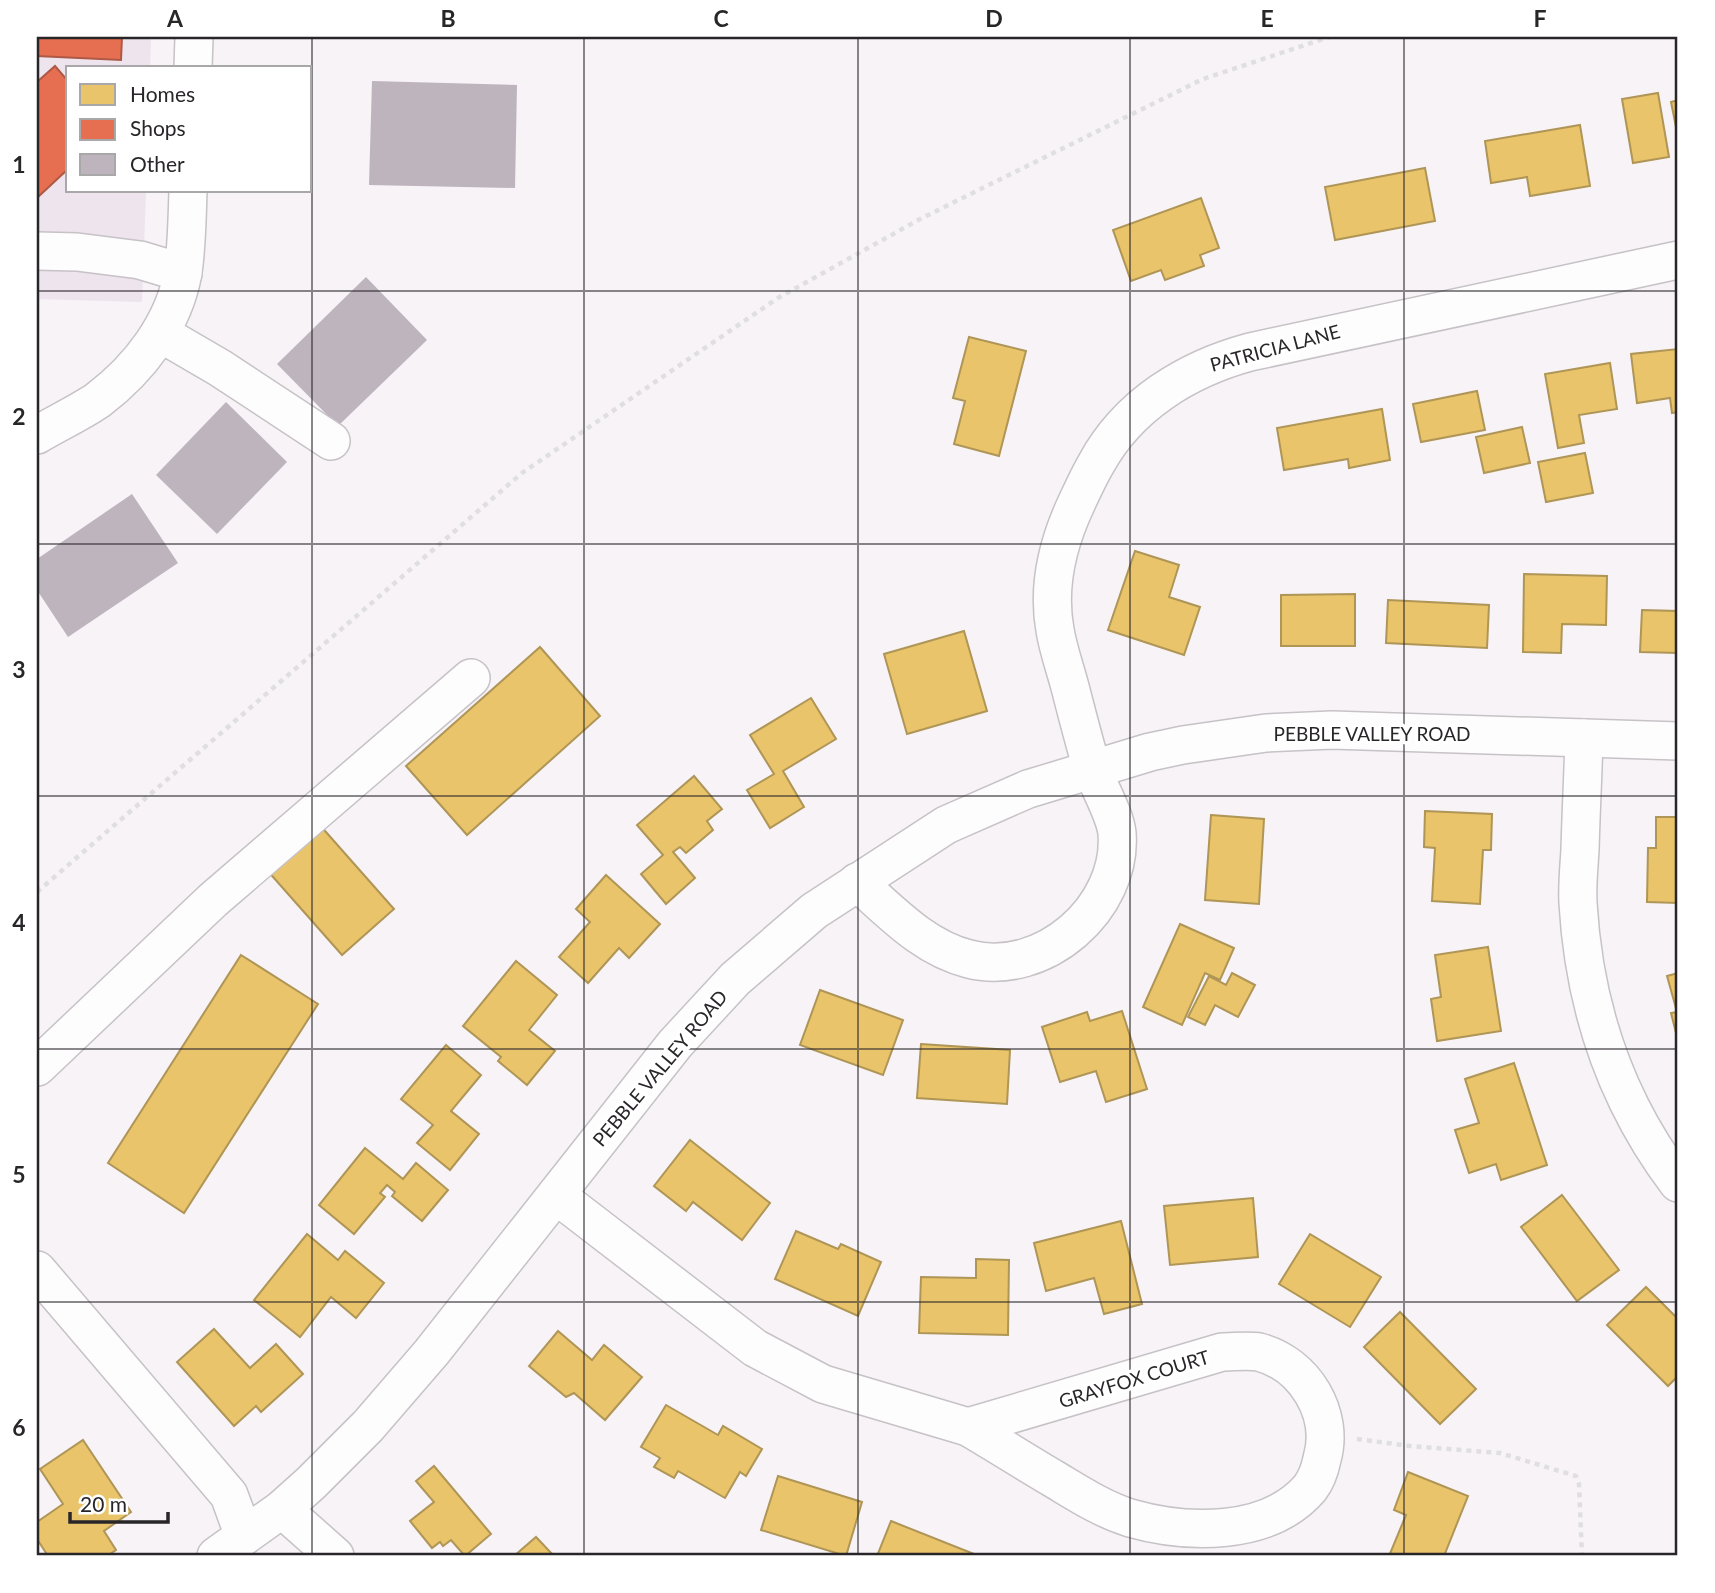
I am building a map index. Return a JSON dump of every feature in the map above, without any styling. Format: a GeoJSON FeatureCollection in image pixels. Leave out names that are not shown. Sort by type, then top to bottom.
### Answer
{"type":"FeatureCollection","features":[{"type":"Feature","properties":{"kind":"street"},"geometry":{"type":"LineString","coordinates":[[192,66],[194,37]]}},
{"type":"Feature","properties":{"kind":"street"},"geometry":{"type":"LineString","coordinates":[[37,435],[96,401],[130,374],[160,333],[174,303],[183,273],[188,192]]}},
{"type":"Feature","properties":{"kind":"street"},"geometry":{"type":"LineString","coordinates":[[37,251],[77,252],[140,260],[183,273]]}},
{"type":"Feature","properties":{"kind":"street","name":"PATRICIA LANE"},"geometry":{"type":"LineString","coordinates":[[857,882],[918,935],[941,950],[971,960],[1002,961],[1029,956],[1051,946],[1075,930],[1092,912],[1104,893],[1115,859],[1117,831],[1092,769],[1054,630],[1053,580],[1056,555],[1067,523],[1096,463],[1110,442],[1140,410],[1171,385],[1197,369],[1228,358],[1369,324],[1678,260]]}},
{"type":"Feature","properties":{"kind":"street"},"geometry":{"type":"LineString","coordinates":[[160,333],[220,368],[331,441]]}},
{"type":"Feature","properties":{"kind":"street"},"geometry":{"type":"LineString","coordinates":[[37,1067],[213,900],[471,678]]}},
{"type":"Feature","properties":{"kind":"street","name":"PEBBLE VALLEY ROAD"},"geometry":{"type":"LineString","coordinates":[[230,1546],[282,1509],[368,1426],[431,1353],[675,1044],[735,979],[814,911],[946,825],[1028,789],[1092,769],[1172,747],[1266,733],[1332,730],[1678,741]]}},
{"type":"Feature","properties":{"kind":"street"},"geometry":{"type":"LineString","coordinates":[[1584,738],[1578,901],[1586,978],[1604,1045],[1621,1091],[1678,1184]]}},
{"type":"Feature","properties":{"kind":"street","name":"GRAYFOX COURT"},"geometry":{"type":"LineString","coordinates":[[556,1195],[755,1348],[783,1365],[823,1384],[968,1427],[1099,1506],[1129,1517],[1159,1525],[1213,1528],[1260,1520],[1281,1512],[1311,1487],[1320,1470],[1325,1450],[1320,1406],[1309,1385],[1278,1360],[1258,1352],[1222,1352],[968,1427]]}},
{"type":"Feature","properties":{"kind":"street"},"geometry":{"type":"LineString","coordinates":[[37,1270],[229,1495],[230,1546]]}},
{"type":"Feature","properties":{"kind":"street"},"geometry":{"type":"LineString","coordinates":[[282,1509],[335,1556]]}},
{"type":"Feature","properties":{"kind":"path"},"geometry":{"type":"LineString","coordinates":[[37,892],[522,473],[778,298],[922,218],[1203,79],[1329,37]]}},
{"type":"Feature","properties":{"kind":"path"},"geometry":{"type":"LineString","coordinates":[[1325,1434],[1410,1446],[1500,1453],[1576,1476],[1579,1483],[1582,1556]]}},
{"type":"Feature","properties":{"kind":"shaded area"},"geometry":{"type":"Polygon","coordinates":[[[37,37],[151,37],[150,66],[66,66],[66,192],[146,192],[142,302],[37,299],[37,37]]]}},
{"type":"Feature","properties":{"kind":"building: Homes"},"geometry":{"type":"Polygon","coordinates":[[[1658,93],[1669,157],[1633,163],[1622,99],[1658,93]]]}},
{"type":"Feature","properties":{"kind":"building: Homes"},"geometry":{"type":"Polygon","coordinates":[[[1678,100],[1678,137],[1671,102],[1678,100]]]}},
{"type":"Feature","properties":{"kind":"building: Homes"},"geometry":{"type":"Polygon","coordinates":[[[1580,125],[1590,186],[1530,196],[1527,177],[1491,183],[1485,141],[1580,125]]]}},
{"type":"Feature","properties":{"kind":"building: Homes"},"geometry":{"type":"Polygon","coordinates":[[[1425,168],[1435,221],[1335,240],[1325,187],[1425,168]]]}},
{"type":"Feature","properties":{"kind":"building: Homes"},"geometry":{"type":"Polygon","coordinates":[[[1201,198],[1219,248],[1200,255],[1204,266],[1165,280],[1161,270],[1131,281],[1113,230],[1201,198]]]}},
{"type":"Feature","properties":{"kind":"building: Homes"},"geometry":{"type":"Polygon","coordinates":[[[969,337],[1026,351],[999,456],[954,444],[965,401],[953,398],[969,337]]]}},
{"type":"Feature","properties":{"kind":"building: Homes"},"geometry":{"type":"Polygon","coordinates":[[[1678,349],[1678,412],[1672,413],[1670,398],[1637,403],[1631,354],[1678,349]]]}},
{"type":"Feature","properties":{"kind":"building: Homes"},"geometry":{"type":"Polygon","coordinates":[[[1610,363],[1617,409],[1579,415],[1584,443],[1558,448],[1545,374],[1610,363]]]}},
{"type":"Feature","properties":{"kind":"building: Homes"},"geometry":{"type":"Polygon","coordinates":[[[1477,391],[1485,430],[1421,442],[1413,404],[1477,391]]]}},
{"type":"Feature","properties":{"kind":"building: Homes"},"geometry":{"type":"Polygon","coordinates":[[[1382,409],[1390,460],[1349,468],[1348,459],[1284,470],[1277,428],[1382,409]]]}},
{"type":"Feature","properties":{"kind":"building: Homes"},"geometry":{"type":"Polygon","coordinates":[[[1522,427],[1530,463],[1484,473],[1476,437],[1522,427]]]}},
{"type":"Feature","properties":{"kind":"building: Homes"},"geometry":{"type":"Polygon","coordinates":[[[1585,453],[1593,493],[1546,502],[1538,462],[1585,453]]]}},
{"type":"Feature","properties":{"kind":"building: Homes"},"geometry":{"type":"Polygon","coordinates":[[[1135,551],[1179,565],[1169,597],[1200,607],[1184,655],[1108,630],[1135,551]]]}},
{"type":"Feature","properties":{"kind":"building: Homes"},"geometry":{"type":"Polygon","coordinates":[[[1524,574],[1607,576],[1606,625],[1562,624],[1561,653],[1523,652],[1524,574]]]}},
{"type":"Feature","properties":{"kind":"building: Homes"},"geometry":{"type":"Polygon","coordinates":[[[1355,594],[1355,646],[1281,646],[1281,595],[1355,594]]]}},
{"type":"Feature","properties":{"kind":"building: Homes"},"geometry":{"type":"Polygon","coordinates":[[[1388,600],[1489,605],[1487,648],[1386,643],[1388,600]]]}},
{"type":"Feature","properties":{"kind":"building: Homes"},"geometry":{"type":"Polygon","coordinates":[[[1642,610],[1678,611],[1678,653],[1640,652],[1642,610]]]}},
{"type":"Feature","properties":{"kind":"building: Homes"},"geometry":{"type":"Polygon","coordinates":[[[964,631],[987,711],[907,734],[884,654],[964,631]]]}},
{"type":"Feature","properties":{"kind":"building: Homes"},"geometry":{"type":"Polygon","coordinates":[[[540,647],[600,716],[467,835],[406,766],[540,647]]]}},
{"type":"Feature","properties":{"kind":"building: Homes"},"geometry":{"type":"Polygon","coordinates":[[[811,698],[836,739],[783,771],[804,807],[770,828],[747,790],[774,774],[750,735],[811,698]]]}},
{"type":"Feature","properties":{"kind":"building: Homes"},"geometry":{"type":"Polygon","coordinates":[[[694,776],[722,809],[707,821],[713,830],[686,853],[680,847],[673,852],[695,878],[666,904],[641,874],[663,855],[637,825],[694,776]]]}},
{"type":"Feature","properties":{"kind":"building: Homes"},"geometry":{"type":"Polygon","coordinates":[[[1425,811],[1492,814],[1491,850],[1483,850],[1480,904],[1432,901],[1435,848],[1424,847],[1425,811]]]}},
{"type":"Feature","properties":{"kind":"building: Homes"},"geometry":{"type":"Polygon","coordinates":[[[1211,815],[1264,819],[1259,904],[1205,900],[1211,815]]]}},
{"type":"Feature","properties":{"kind":"building: Homes"},"geometry":{"type":"Polygon","coordinates":[[[1656,817],[1678,817],[1678,903],[1647,902],[1648,848],[1656,848],[1656,817]]]}},
{"type":"Feature","properties":{"kind":"building: Homes"},"geometry":{"type":"Polygon","coordinates":[[[318,823],[394,909],[342,955],[266,869],[318,823]]]}},
{"type":"Feature","properties":{"kind":"building: Homes"},"geometry":{"type":"Polygon","coordinates":[[[606,875],[660,924],[629,958],[619,948],[588,983],[559,957],[590,922],[576,909],[606,875]]]}},
{"type":"Feature","properties":{"kind":"building: Homes"},"geometry":{"type":"Polygon","coordinates":[[[1180,924],[1234,948],[1220,980],[1205,973],[1182,1025],[1143,1007],[1180,924]]]}},
{"type":"Feature","properties":{"kind":"building: Homes"},"geometry":{"type":"Polygon","coordinates":[[[1488,947],[1501,1031],[1437,1041],[1431,999],[1441,997],[1435,955],[1488,947]]]}},
{"type":"Feature","properties":{"kind":"building: Homes"},"geometry":{"type":"Polygon","coordinates":[[[241,955],[318,1004],[184,1213],[108,1163],[241,955]]]}},
{"type":"Feature","properties":{"kind":"building: Homes"},"geometry":{"type":"Polygon","coordinates":[[[516,961],[557,995],[529,1030],[555,1051],[527,1085],[498,1061],[501,1057],[463,1026],[516,961]]]}},
{"type":"Feature","properties":{"kind":"building: Homes"},"geometry":{"type":"Polygon","coordinates":[[[1232,973],[1255,985],[1238,1017],[1215,1005],[1205,1025],[1188,1017],[1209,976],[1226,985],[1232,973]]]}},
{"type":"Feature","properties":{"kind":"building: Homes"},"geometry":{"type":"Polygon","coordinates":[[[1678,973],[1678,1041],[1671,1013],[1677,1012],[1667,976],[1678,973]]]}},
{"type":"Feature","properties":{"kind":"building: Homes"},"geometry":{"type":"Polygon","coordinates":[[[820,990],[903,1020],[883,1075],[800,1045],[820,990]]]}},
{"type":"Feature","properties":{"kind":"building: Homes"},"geometry":{"type":"Polygon","coordinates":[[[1122,1011],[1147,1089],[1106,1102],[1096,1071],[1060,1082],[1042,1027],[1087,1012],[1090,1021],[1122,1011]]]}},
{"type":"Feature","properties":{"kind":"building: Homes"},"geometry":{"type":"Polygon","coordinates":[[[921,1044],[1010,1050],[1007,1104],[917,1098],[921,1044]]]}},
{"type":"Feature","properties":{"kind":"building: Homes"},"geometry":{"type":"Polygon","coordinates":[[[446,1045],[481,1075],[451,1111],[479,1134],[450,1170],[417,1143],[433,1125],[401,1099],[446,1045]]]}},
{"type":"Feature","properties":{"kind":"building: Homes"},"geometry":{"type":"Polygon","coordinates":[[[1514,1063],[1547,1165],[1501,1180],[1496,1164],[1469,1173],[1455,1130],[1479,1123],[1465,1079],[1514,1063]]]}},
{"type":"Feature","properties":{"kind":"building: Homes"},"geometry":{"type":"Polygon","coordinates":[[[690,1140],[770,1203],[742,1240],[693,1202],[686,1211],[654,1186],[690,1140]]]}},
{"type":"Feature","properties":{"kind":"building: Homes"},"geometry":{"type":"Polygon","coordinates":[[[365,1148],[403,1179],[416,1163],[448,1190],[422,1221],[392,1196],[395,1192],[387,1185],[380,1193],[385,1197],[354,1234],[319,1205],[365,1148]]]}},
{"type":"Feature","properties":{"kind":"building: Homes"},"geometry":{"type":"Polygon","coordinates":[[[1562,1195],[1619,1270],[1577,1301],[1521,1227],[1562,1195]]]}},
{"type":"Feature","properties":{"kind":"building: Homes"},"geometry":{"type":"Polygon","coordinates":[[[1253,1198],[1258,1257],[1170,1265],[1164,1206],[1253,1198]]]}},
{"type":"Feature","properties":{"kind":"building: Homes"},"geometry":{"type":"Polygon","coordinates":[[[1121,1221],[1142,1304],[1104,1314],[1094,1278],[1046,1291],[1034,1243],[1121,1221]]]}},
{"type":"Feature","properties":{"kind":"building: Homes"},"geometry":{"type":"Polygon","coordinates":[[[796,1231],[838,1249],[841,1244],[881,1262],[858,1316],[775,1279],[796,1231]]]}},
{"type":"Feature","properties":{"kind":"building: Homes"},"geometry":{"type":"Polygon","coordinates":[[[307,1234],[338,1260],[345,1251],[384,1283],[356,1318],[331,1297],[300,1337],[254,1300],[307,1234]]]}},
{"type":"Feature","properties":{"kind":"building: Homes"},"geometry":{"type":"Polygon","coordinates":[[[1310,1234],[1381,1277],[1350,1327],[1279,1284],[1310,1234]]]}},
{"type":"Feature","properties":{"kind":"building: Homes"},"geometry":{"type":"Polygon","coordinates":[[[976,1259],[1009,1260],[1008,1335],[919,1333],[921,1277],[976,1278],[976,1259]]]}},
{"type":"Feature","properties":{"kind":"building: Homes"},"geometry":{"type":"Polygon","coordinates":[[[1646,1287],[1678,1319],[1678,1376],[1668,1386],[1607,1325],[1646,1287]]]}},
{"type":"Feature","properties":{"kind":"building: Homes"},"geometry":{"type":"Polygon","coordinates":[[[1400,1312],[1476,1389],[1440,1424],[1364,1347],[1400,1312]]]}},
{"type":"Feature","properties":{"kind":"building: Homes"},"geometry":{"type":"Polygon","coordinates":[[[214,1329],[250,1368],[276,1344],[303,1374],[261,1412],[256,1406],[234,1426],[177,1362],[214,1329]]]}},
{"type":"Feature","properties":{"kind":"building: Homes"},"geometry":{"type":"Polygon","coordinates":[[[558,1331],[592,1360],[604,1345],[642,1377],[605,1420],[574,1393],[566,1397],[529,1366],[558,1331]]]}},
{"type":"Feature","properties":{"kind":"building: Homes"},"geometry":{"type":"Polygon","coordinates":[[[666,1405],[718,1435],[723,1426],[762,1449],[746,1476],[740,1472],[725,1498],[678,1471],[674,1478],[654,1467],[660,1458],[641,1447],[666,1405]]]}},
{"type":"Feature","properties":{"kind":"building: Homes"},"geometry":{"type":"Polygon","coordinates":[[[83,1440],[131,1512],[104,1531],[116,1550],[107,1556],[48,1556],[37,1539],[37,1522],[63,1504],[40,1469],[83,1440]]]}},
{"type":"Feature","properties":{"kind":"building: Homes"},"geometry":{"type":"Polygon","coordinates":[[[434,1466],[491,1534],[465,1556],[451,1540],[443,1546],[440,1542],[432,1548],[410,1521],[434,1502],[416,1481],[434,1466]]]}},
{"type":"Feature","properties":{"kind":"building: Homes"},"geometry":{"type":"Polygon","coordinates":[[[1408,1472],[1468,1496],[1444,1556],[1389,1556],[1406,1515],[1394,1510],[1408,1472]]]}},
{"type":"Feature","properties":{"kind":"building: Homes"},"geometry":{"type":"Polygon","coordinates":[[[778,1476],[862,1502],[846,1556],[761,1530],[778,1476]]]}},
{"type":"Feature","properties":{"kind":"building: Homes"},"geometry":{"type":"Polygon","coordinates":[[[891,1521],[979,1556],[877,1556],[891,1521]]]}},
{"type":"Feature","properties":{"kind":"building: Homes"},"geometry":{"type":"Polygon","coordinates":[[[536,1537],[554,1556],[514,1556],[536,1537]]]}},
{"type":"Feature","properties":{"kind":"building: Shops"},"geometry":{"type":"Polygon","coordinates":[[[37,37],[122,37],[121,60],[37,56],[37,37]]]}},
{"type":"Feature","properties":{"kind":"building: Shops"},"geometry":{"type":"Polygon","coordinates":[[[55,66],[66,79],[66,171],[37,198],[37,82],[55,66]]]}},
{"type":"Feature","properties":{"kind":"building: Other"},"geometry":{"type":"Polygon","coordinates":[[[372,81],[517,85],[515,188],[369,185],[372,81]]]}},
{"type":"Feature","properties":{"kind":"building: Other"},"geometry":{"type":"Polygon","coordinates":[[[366,277],[427,340],[338,426],[277,364],[366,277]]]}},
{"type":"Feature","properties":{"kind":"building: Other"},"geometry":{"type":"Polygon","coordinates":[[[226,402],[287,462],[217,534],[156,475],[226,402]]]}},
{"type":"Feature","properties":{"kind":"building: Other"},"geometry":{"type":"Polygon","coordinates":[[[132,494],[178,563],[68,637],[37,590],[37,559],[132,494]]]}}]}
